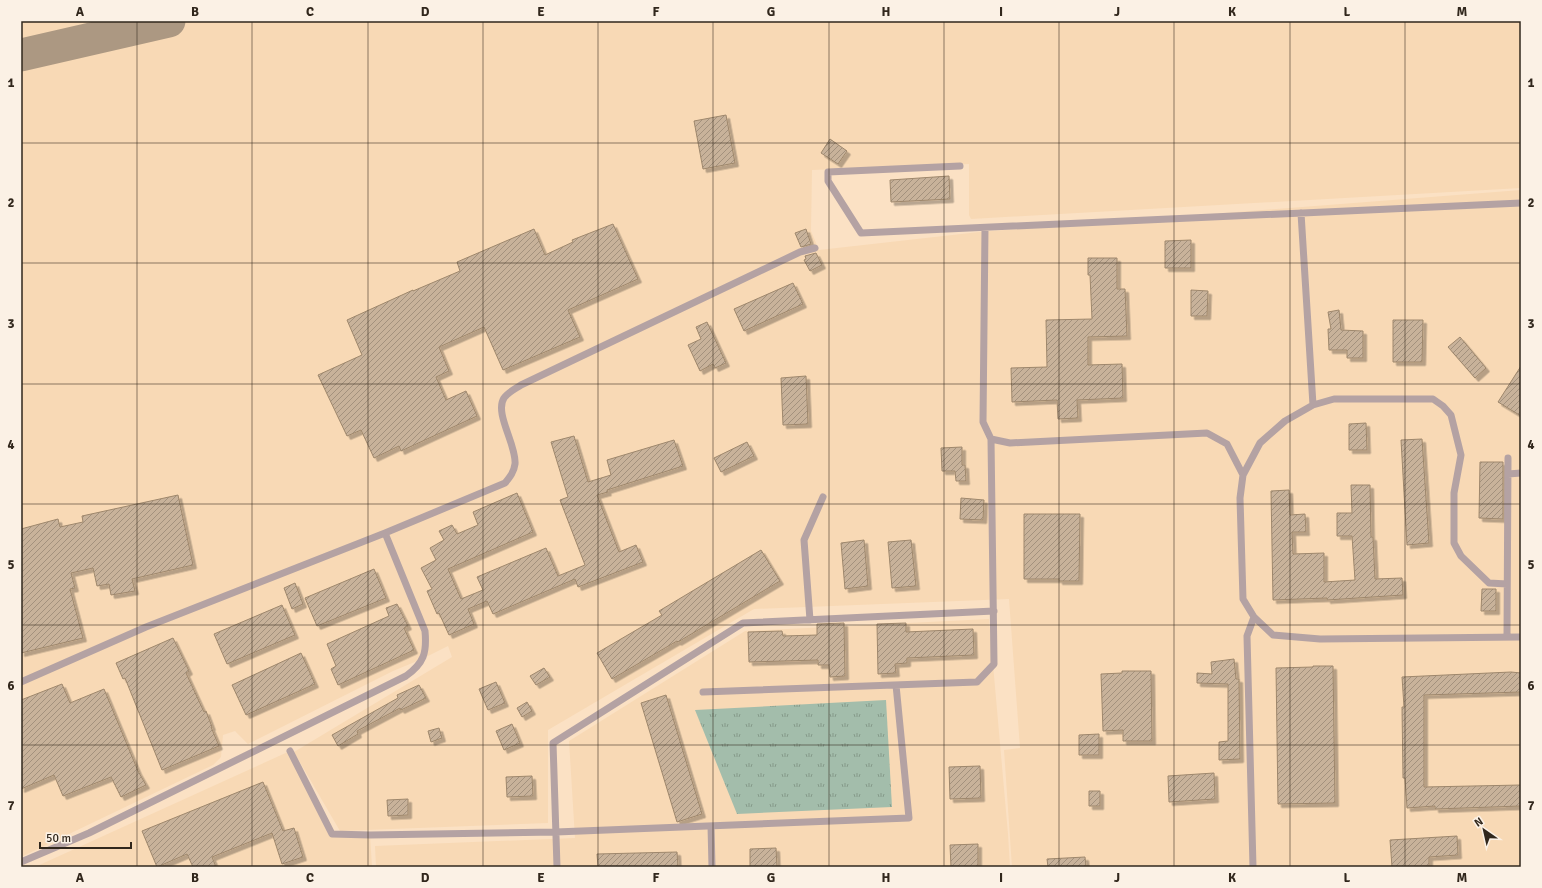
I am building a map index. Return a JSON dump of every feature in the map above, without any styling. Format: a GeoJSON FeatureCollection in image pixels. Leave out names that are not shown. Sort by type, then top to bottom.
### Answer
{"type":"FeatureCollection","features":[{"type":"Feature","properties":{"kind":"lane"},"geometry":{"type":"LineString","coordinates":[[960,166],[828,172],[828,181],[861,233],[1521,203]]}},
{"type":"Feature","properties":{"kind":"lane"},"geometry":{"type":"LineString","coordinates":[[1301,213],[1313,405]]}},
{"type":"Feature","properties":{"kind":"lane"},"geometry":{"type":"LineString","coordinates":[[703,692],[977,682],[994,664],[991,439],[983,422],[985,228]]}},
{"type":"Feature","properties":{"kind":"lane"},"geometry":{"type":"LineString","coordinates":[[21,682],[146,627],[385,533],[505,483],[512,475],[515,464],[501,406],[503,398],[509,393],[521,385],[800,252],[815,248]]}},
{"type":"Feature","properties":{"kind":"lane"},"geometry":{"type":"LineString","coordinates":[[1507,584],[1489,583],[1461,556],[1454,543],[1454,493],[1461,455],[1451,415],[1443,406],[1433,399],[1334,399],[1313,405],[1285,421],[1260,442],[1243,475],[1240,498],[1243,599],[1254,617],[1273,635],[1320,639],[1521,637]]}},
{"type":"Feature","properties":{"kind":"lane"},"geometry":{"type":"LineString","coordinates":[[991,439],[1010,443],[1207,433],[1227,444],[1243,475]]}},
{"type":"Feature","properties":{"kind":"lane"},"geometry":{"type":"LineString","coordinates":[[1507,637],[1508,458]]}},
{"type":"Feature","properties":{"kind":"lane"},"geometry":{"type":"LineString","coordinates":[[1508,474],[1521,473]]}},
{"type":"Feature","properties":{"kind":"lane"},"geometry":{"type":"LineString","coordinates":[[810,620],[804,540],[822,497]]}},
{"type":"Feature","properties":{"kind":"lane"},"geometry":{"type":"LineString","coordinates":[[21,862],[89,833],[406,676],[416,669],[422,659],[426,647],[425,631],[385,533]]}},
{"type":"Feature","properties":{"kind":"lane"},"geometry":{"type":"LineString","coordinates":[[557,867],[553,743],[742,623],[994,611]]}},
{"type":"Feature","properties":{"kind":"lane"},"geometry":{"type":"LineString","coordinates":[[1253,867],[1247,636],[1254,617]]}},
{"type":"Feature","properties":{"kind":"lane"},"geometry":{"type":"LineString","coordinates":[[290,751],[332,834],[370,835],[556,832],[909,818],[896,685]]}},
{"type":"Feature","properties":{"kind":"lane"},"geometry":{"type":"LineString","coordinates":[[710,826],[712,867]]}},
{"type":"Feature","properties":{"kind":"shaded area"},"geometry":{"type":"Polygon","coordinates":[[[21,21],[1521,21],[1521,188],[971,219],[969,215],[969,164],[812,170],[811,231],[819,250],[979,232],[1521,190],[1521,867],[1012,867],[1004,750],[1020,748],[1009,599],[754,609],[548,730],[548,823],[340,831],[294,752],[452,657],[448,646],[393,671],[248,744],[235,731],[223,735],[221,757],[213,765],[21,857],[21,21]]]}},
{"type":"Feature","properties":{"kind":"shaded area"},"geometry":{"type":"Polygon","coordinates":[[[989,619],[1010,867],[376,867],[375,846],[575,838],[569,741],[745,631],[989,619]]]}},
{"type":"Feature","properties":{"kind":"shaded area"},"geometry":{"type":"Polygon","coordinates":[[[290,751],[332,834],[370,835],[372,867],[35,867],[290,751]]]}},
{"type":"Feature","properties":{"kind":"green space"},"geometry":{"type":"Polygon","coordinates":[[[886,700],[892,807],[737,814],[695,710],[886,700]]]}},
{"type":"Feature","properties":{"kind":"building"},"geometry":{"type":"Polygon","coordinates":[[[726,115],[735,163],[703,169],[694,121],[726,115]]]}},
{"type":"Feature","properties":{"kind":"building"},"geometry":{"type":"Polygon","coordinates":[[[830,139],[847,151],[838,164],[821,153],[830,139]]]}},
{"type":"Feature","properties":{"kind":"building"},"geometry":{"type":"Polygon","coordinates":[[[949,176],[950,199],[891,202],[890,180],[949,176]]]}},
{"type":"Feature","properties":{"kind":"building"},"geometry":{"type":"Polygon","coordinates":[[[613,224],[638,279],[568,310],[580,337],[503,370],[484,327],[439,347],[449,371],[436,377],[446,400],[466,391],[477,416],[401,451],[399,446],[374,458],[361,430],[347,436],[318,375],[362,355],[347,320],[413,290],[460,271],[457,262],[534,229],[545,255],[573,242],[572,240],[613,224]]]}},
{"type":"Feature","properties":{"kind":"building"},"geometry":{"type":"Polygon","coordinates":[[[806,229],[811,244],[801,247],[795,233],[806,229]]]}},
{"type":"Feature","properties":{"kind":"building"},"geometry":{"type":"Polygon","coordinates":[[[1191,240],[1191,268],[1165,268],[1165,241],[1191,240]]]}},
{"type":"Feature","properties":{"kind":"building"},"geometry":{"type":"Polygon","coordinates":[[[816,253],[822,265],[810,271],[804,260],[806,259],[805,256],[816,253]]]}},
{"type":"Feature","properties":{"kind":"building"},"geometry":{"type":"Polygon","coordinates":[[[1088,258],[1117,258],[1117,289],[1125,289],[1127,336],[1088,337],[1088,365],[1122,364],[1123,398],[1077,400],[1078,418],[1058,419],[1057,400],[1012,402],[1011,368],[1047,367],[1046,320],[1092,319],[1088,258]]]}},
{"type":"Feature","properties":{"kind":"building"},"geometry":{"type":"Polygon","coordinates":[[[793,283],[803,304],[744,331],[734,309],[793,283]]]}},
{"type":"Feature","properties":{"kind":"building"},"geometry":{"type":"Polygon","coordinates":[[[1191,290],[1208,291],[1207,316],[1191,316],[1191,290]]]}},
{"type":"Feature","properties":{"kind":"building"},"geometry":{"type":"Polygon","coordinates":[[[1339,310],[1341,330],[1363,331],[1363,358],[1347,358],[1347,350],[1329,350],[1328,329],[1331,329],[1328,312],[1339,310]]]}},
{"type":"Feature","properties":{"kind":"building"},"geometry":{"type":"Polygon","coordinates":[[[1393,320],[1423,320],[1422,362],[1393,362],[1393,320]]]}},
{"type":"Feature","properties":{"kind":"building"},"geometry":{"type":"Polygon","coordinates":[[[707,322],[726,363],[715,368],[713,364],[700,371],[688,345],[701,339],[696,327],[707,322]]]}},
{"type":"Feature","properties":{"kind":"building"},"geometry":{"type":"Polygon","coordinates":[[[1460,337],[1486,368],[1475,378],[1448,347],[1460,337]]]}},
{"type":"Feature","properties":{"kind":"building"},"geometry":{"type":"Polygon","coordinates":[[[1521,366],[1521,416],[1498,402],[1521,366]]]}},
{"type":"Feature","properties":{"kind":"building"},"geometry":{"type":"Polygon","coordinates":[[[806,376],[808,424],[783,425],[781,378],[806,376]]]}},
{"type":"Feature","properties":{"kind":"building"},"geometry":{"type":"Polygon","coordinates":[[[1366,423],[1367,450],[1349,450],[1349,424],[1366,423]]]}},
{"type":"Feature","properties":{"kind":"building"},"geometry":{"type":"Polygon","coordinates":[[[574,436],[588,482],[611,475],[607,460],[674,440],[683,466],[607,490],[608,492],[597,495],[619,552],[636,545],[643,562],[578,587],[575,579],[493,614],[487,601],[468,609],[474,624],[449,635],[439,613],[437,614],[427,591],[432,589],[421,568],[436,560],[430,548],[444,540],[439,531],[452,525],[457,534],[478,525],[473,512],[517,493],[533,532],[448,569],[461,599],[483,590],[477,577],[546,548],[558,576],[585,565],[560,500],[568,497],[551,442],[574,436]]]}},
{"type":"Feature","properties":{"kind":"building"},"geometry":{"type":"Polygon","coordinates":[[[1422,439],[1429,543],[1407,545],[1401,440],[1422,439]]]}},
{"type":"Feature","properties":{"kind":"building"},"geometry":{"type":"Polygon","coordinates":[[[747,442],[754,456],[721,472],[714,458],[747,442]]]}},
{"type":"Feature","properties":{"kind":"building"},"geometry":{"type":"Polygon","coordinates":[[[962,447],[962,465],[965,465],[966,481],[956,481],[955,471],[942,471],[941,448],[962,447]]]}},
{"type":"Feature","properties":{"kind":"building"},"geometry":{"type":"Polygon","coordinates":[[[1480,462],[1503,462],[1503,519],[1479,518],[1480,462]]]}},
{"type":"Feature","properties":{"kind":"building"},"geometry":{"type":"Polygon","coordinates":[[[1351,485],[1370,485],[1371,537],[1373,537],[1375,579],[1402,578],[1403,595],[1327,600],[1327,598],[1273,600],[1271,491],[1289,490],[1290,515],[1305,514],[1306,532],[1292,532],[1293,554],[1324,553],[1324,582],[1355,580],[1352,536],[1337,536],[1337,513],[1352,513],[1351,485]]]}},
{"type":"Feature","properties":{"kind":"building"},"geometry":{"type":"Polygon","coordinates":[[[178,495],[193,565],[132,579],[135,591],[111,595],[109,584],[97,586],[93,568],[71,573],[75,588],[70,589],[83,638],[21,653],[21,529],[58,519],[60,527],[83,522],[82,516],[178,495]]]}},
{"type":"Feature","properties":{"kind":"building"},"geometry":{"type":"Polygon","coordinates":[[[961,498],[984,500],[983,520],[960,519],[961,498]]]}},
{"type":"Feature","properties":{"kind":"building"},"geometry":{"type":"Polygon","coordinates":[[[1024,514],[1080,514],[1079,581],[1059,581],[1059,579],[1024,579],[1024,514]]]}},
{"type":"Feature","properties":{"kind":"building"},"geometry":{"type":"Polygon","coordinates":[[[864,540],[868,586],[845,589],[841,543],[864,540]]]}},
{"type":"Feature","properties":{"kind":"building"},"geometry":{"type":"Polygon","coordinates":[[[911,540],[916,586],[892,588],[888,542],[911,540]]]}},
{"type":"Feature","properties":{"kind":"building"},"geometry":{"type":"Polygon","coordinates":[[[761,550],[780,581],[678,642],[677,641],[612,679],[597,653],[662,615],[659,611],[761,550]]]}},
{"type":"Feature","properties":{"kind":"building"},"geometry":{"type":"Polygon","coordinates":[[[374,569],[386,598],[317,626],[305,598],[374,569]]]}},
{"type":"Feature","properties":{"kind":"building"},"geometry":{"type":"Polygon","coordinates":[[[295,583],[303,604],[292,609],[284,588],[295,583]]]}},
{"type":"Feature","properties":{"kind":"building"},"geometry":{"type":"Polygon","coordinates":[[[1482,589],[1496,589],[1496,611],[1481,611],[1482,589]]]}},
{"type":"Feature","properties":{"kind":"building"},"geometry":{"type":"Polygon","coordinates":[[[397,604],[408,626],[404,628],[414,650],[338,685],[331,669],[336,666],[327,644],[389,616],[386,608],[397,604]]]}},
{"type":"Feature","properties":{"kind":"building"},"geometry":{"type":"Polygon","coordinates":[[[282,605],[295,635],[227,664],[214,634],[282,605]]]}},
{"type":"Feature","properties":{"kind":"building"},"geometry":{"type":"Polygon","coordinates":[[[844,623],[845,676],[830,677],[829,665],[818,665],[818,660],[749,662],[748,632],[782,631],[783,636],[817,635],[817,624],[844,623]]]}},
{"type":"Feature","properties":{"kind":"building"},"geometry":{"type":"Polygon","coordinates":[[[906,623],[906,632],[973,629],[974,655],[907,658],[907,663],[895,664],[896,673],[878,674],[877,624],[906,623]]]}},
{"type":"Feature","properties":{"kind":"building"},"geometry":{"type":"Polygon","coordinates":[[[173,638],[189,671],[186,673],[204,712],[206,711],[219,746],[162,770],[125,678],[123,679],[116,663],[173,638]]]}},
{"type":"Feature","properties":{"kind":"building"},"geometry":{"type":"Polygon","coordinates":[[[301,653],[315,684],[246,715],[232,685],[301,653]]]}},
{"type":"Feature","properties":{"kind":"building"},"geometry":{"type":"Polygon","coordinates":[[[1234,659],[1236,679],[1239,679],[1240,759],[1219,760],[1219,742],[1228,741],[1228,684],[1197,683],[1197,673],[1212,674],[1211,662],[1234,659]]]}},
{"type":"Feature","properties":{"kind":"building"},"geometry":{"type":"Polygon","coordinates":[[[1333,666],[1335,803],[1278,804],[1276,668],[1333,666]]]}},
{"type":"Feature","properties":{"kind":"building"},"geometry":{"type":"Polygon","coordinates":[[[544,668],[550,677],[536,685],[530,676],[544,668]]]}},
{"type":"Feature","properties":{"kind":"building"},"geometry":{"type":"Polygon","coordinates":[[[1122,671],[1151,671],[1152,741],[1123,741],[1123,730],[1103,731],[1101,674],[1122,673],[1122,671]]]}},
{"type":"Feature","properties":{"kind":"building"},"geometry":{"type":"Polygon","coordinates":[[[1511,672],[1521,673],[1521,692],[1424,695],[1424,787],[1521,785],[1521,806],[1435,809],[1435,806],[1407,808],[1405,778],[1403,778],[1402,707],[1404,707],[1402,677],[1511,672]]]}},
{"type":"Feature","properties":{"kind":"building"},"geometry":{"type":"Polygon","coordinates":[[[496,682],[505,703],[488,710],[479,689],[496,682]]]}},
{"type":"Feature","properties":{"kind":"building"},"geometry":{"type":"Polygon","coordinates":[[[62,684],[70,703],[104,689],[138,771],[146,785],[121,797],[111,777],[63,796],[54,775],[21,789],[21,700],[62,684]]]}},
{"type":"Feature","properties":{"kind":"building"},"geometry":{"type":"Polygon","coordinates":[[[419,685],[426,698],[401,710],[400,708],[357,731],[358,734],[338,746],[332,735],[398,698],[397,695],[419,685]]]}},
{"type":"Feature","properties":{"kind":"building"},"geometry":{"type":"Polygon","coordinates":[[[666,695],[702,814],[677,822],[641,703],[666,695]]]}},
{"type":"Feature","properties":{"kind":"building"},"geometry":{"type":"Polygon","coordinates":[[[527,702],[532,711],[522,717],[517,708],[527,702]]]}},
{"type":"Feature","properties":{"kind":"building"},"geometry":{"type":"Polygon","coordinates":[[[512,724],[520,743],[504,750],[496,731],[512,724]]]}},
{"type":"Feature","properties":{"kind":"building"},"geometry":{"type":"Polygon","coordinates":[[[439,728],[442,738],[431,742],[428,731],[439,728]]]}},
{"type":"Feature","properties":{"kind":"building"},"geometry":{"type":"Polygon","coordinates":[[[1099,734],[1099,755],[1079,755],[1079,735],[1099,734]]]}},
{"type":"Feature","properties":{"kind":"building"},"geometry":{"type":"Polygon","coordinates":[[[980,766],[981,798],[950,799],[949,767],[980,766]]]}},
{"type":"Feature","properties":{"kind":"building"},"geometry":{"type":"Polygon","coordinates":[[[1214,773],[1215,799],[1169,802],[1168,776],[1214,773]]]}},
{"type":"Feature","properties":{"kind":"building"},"geometry":{"type":"Polygon","coordinates":[[[532,776],[533,796],[507,797],[506,777],[532,776]]]}},
{"type":"Feature","properties":{"kind":"building"},"geometry":{"type":"Polygon","coordinates":[[[263,782],[283,831],[294,828],[303,857],[282,864],[272,833],[212,857],[216,867],[193,867],[187,854],[157,867],[142,831],[263,782]]]}},
{"type":"Feature","properties":{"kind":"building"},"geometry":{"type":"Polygon","coordinates":[[[1089,791],[1100,791],[1100,806],[1089,806],[1089,791]]]}},
{"type":"Feature","properties":{"kind":"building"},"geometry":{"type":"Polygon","coordinates":[[[408,799],[408,815],[388,816],[387,800],[408,799]]]}},
{"type":"Feature","properties":{"kind":"building"},"geometry":{"type":"Polygon","coordinates":[[[1457,836],[1458,855],[1429,857],[1429,866],[1392,867],[1390,840],[1457,836]]]}},
{"type":"Feature","properties":{"kind":"building"},"geometry":{"type":"Polygon","coordinates":[[[978,844],[978,867],[951,867],[950,845],[978,844]]]}},
{"type":"Feature","properties":{"kind":"building"},"geometry":{"type":"Polygon","coordinates":[[[776,848],[777,867],[750,867],[750,849],[776,848]]]}},
{"type":"Feature","properties":{"kind":"building"},"geometry":{"type":"Polygon","coordinates":[[[677,852],[678,867],[598,867],[597,854],[677,852]]]}},
{"type":"Feature","properties":{"kind":"building"},"geometry":{"type":"Polygon","coordinates":[[[1085,857],[1086,867],[1048,867],[1047,859],[1085,857]]]}},
{"type":"Feature","properties":{"kind":"taxiway"},"geometry":{"type":"LineString","coordinates":[[21,55],[169,21]]}}]}
